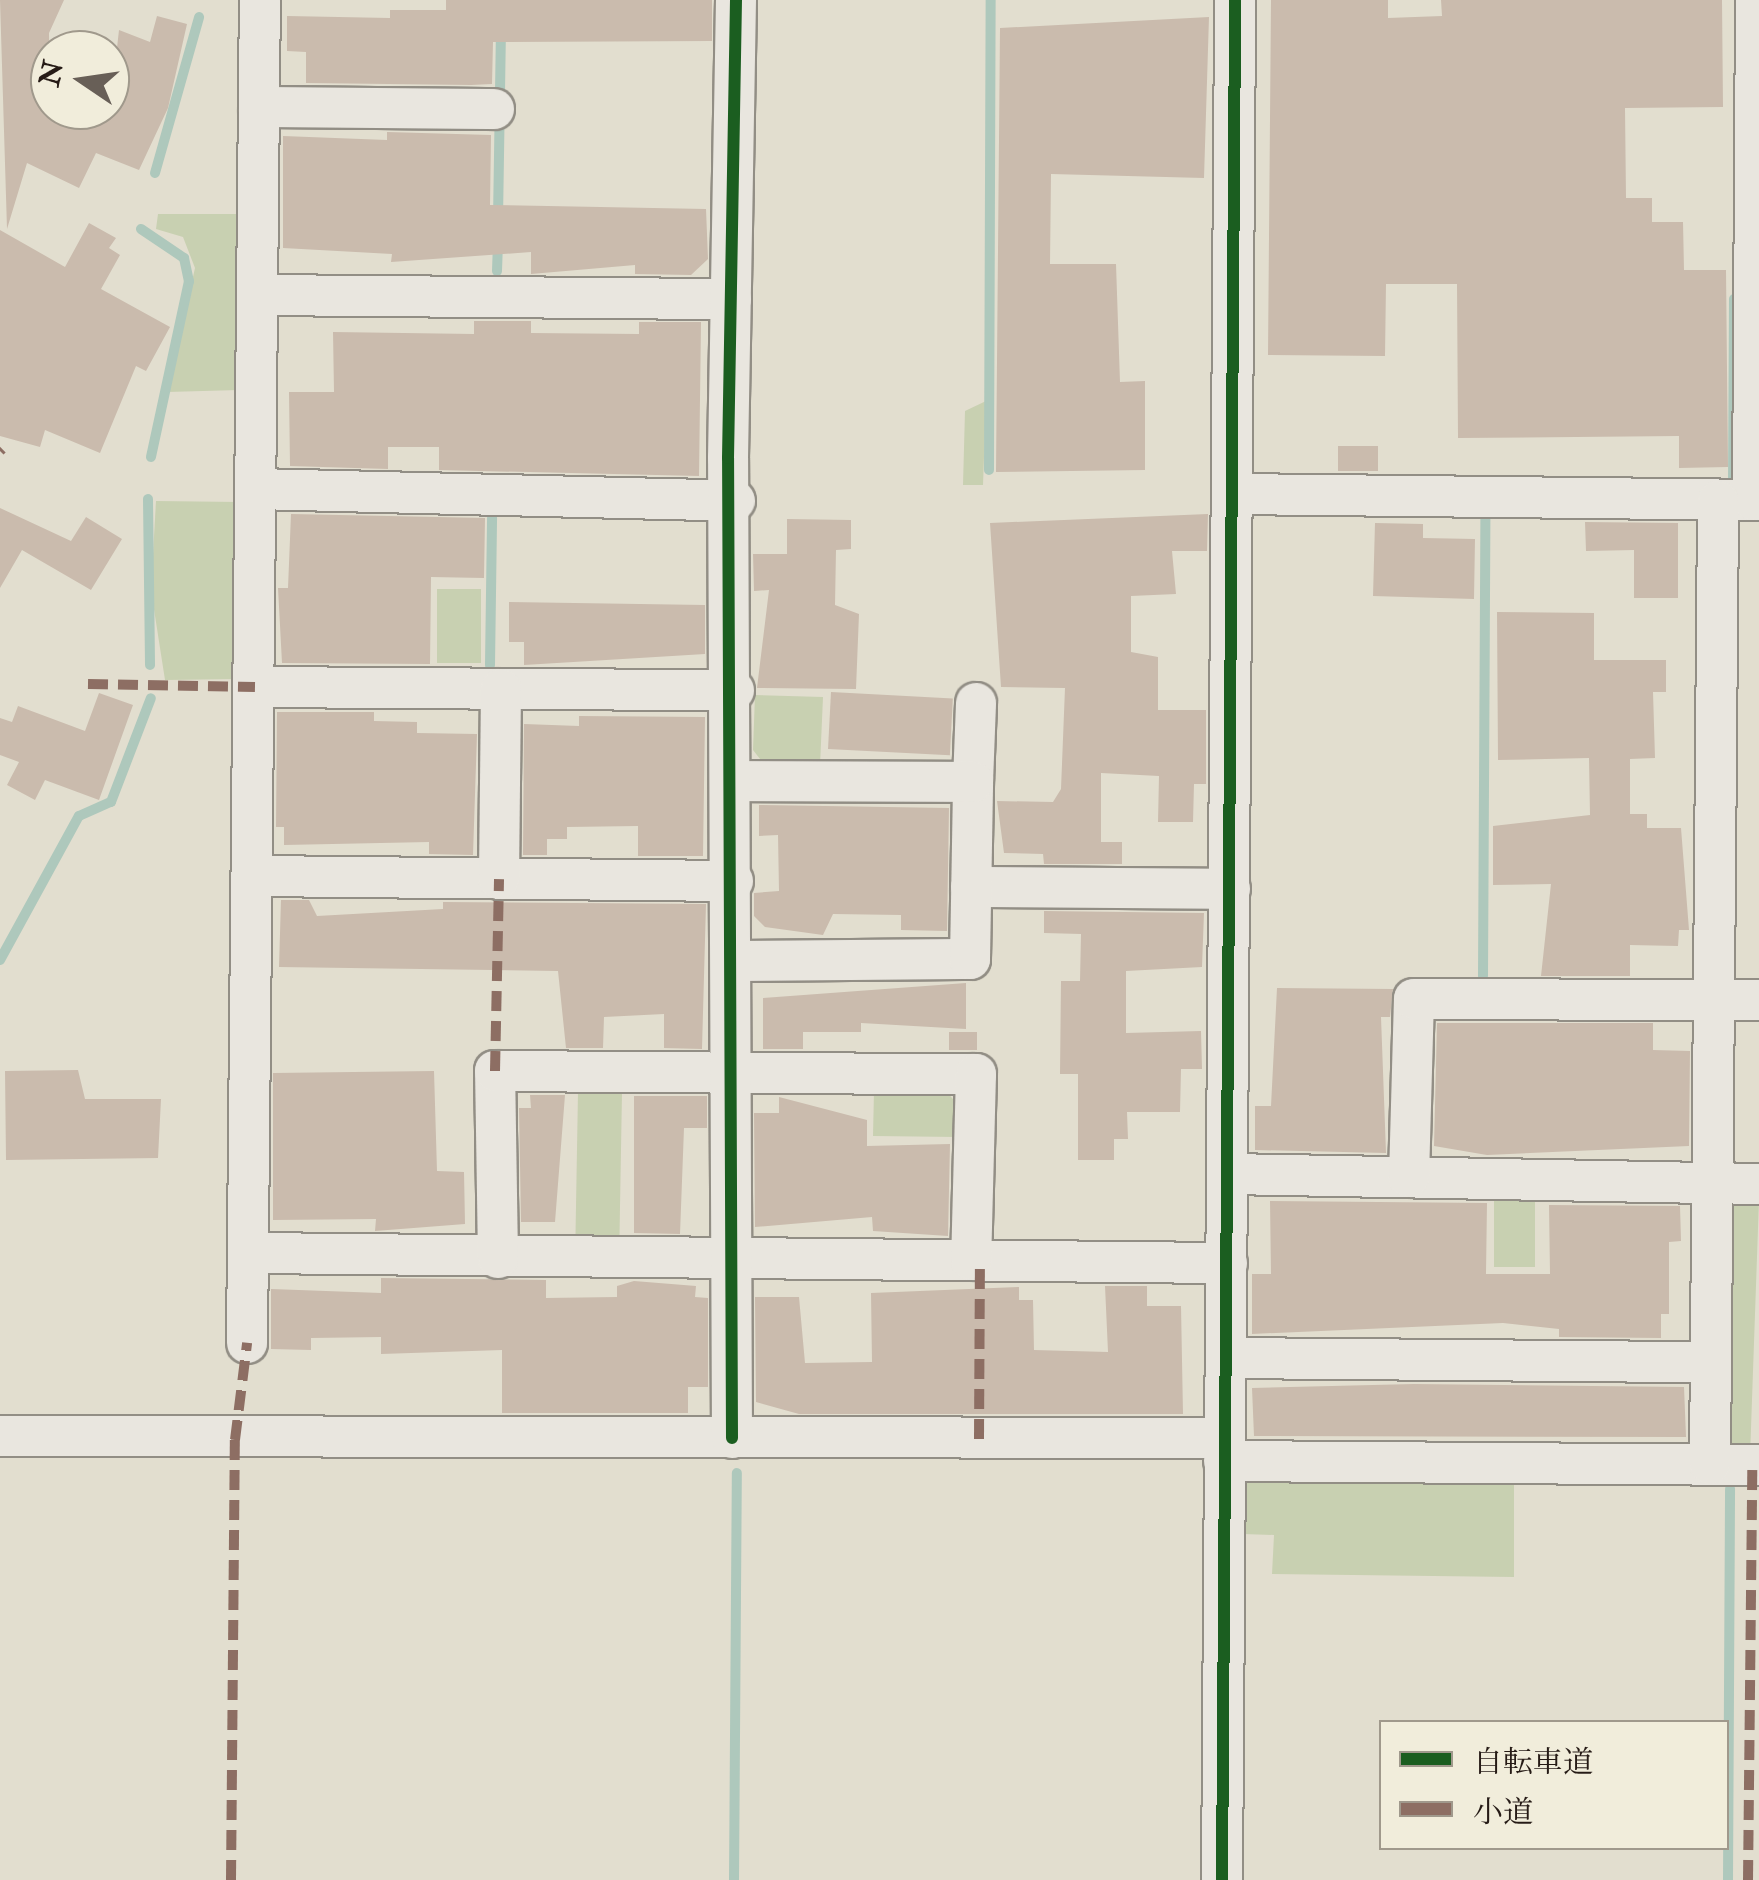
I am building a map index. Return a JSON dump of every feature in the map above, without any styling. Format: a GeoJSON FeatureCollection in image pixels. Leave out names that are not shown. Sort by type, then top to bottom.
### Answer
{"type":"FeatureCollection","features":[{"type":"Feature","properties":{"kind":"street"},"geometry":{"type":"LineString","coordinates":[[247,1343],[255,876],[260,0]]}},
{"type":"Feature","properties":{"kind":"street"},"geometry":{"type":"LineString","coordinates":[[732,1438],[734,501],[730,299],[736,0]]}},
{"type":"Feature","properties":{"kind":"street"},"geometry":{"type":"LineString","coordinates":[[1222,1880],[1235,0]]}},
{"type":"Feature","properties":{"kind":"street"},"geometry":{"type":"LineString","coordinates":[[1710,1464],[1710,1000],[1744,500],[1758,105],[1756,0]]}},
{"type":"Feature","properties":{"kind":"street"},"geometry":{"type":"LineString","coordinates":[[259,106],[494,109]]}},
{"type":"Feature","properties":{"kind":"street"},"geometry":{"type":"LineString","coordinates":[[257,295],[730,299]]}},
{"type":"Feature","properties":{"kind":"street"},"geometry":{"type":"LineString","coordinates":[[256,490],[734,501]]}},
{"type":"Feature","properties":{"kind":"street"},"geometry":{"type":"LineString","coordinates":[[1234,494],[1744,500]]}},
{"type":"Feature","properties":{"kind":"street"},"geometry":{"type":"LineString","coordinates":[[256,687],[734,690]]}},
{"type":"Feature","properties":{"kind":"street"},"geometry":{"type":"LineString","coordinates":[[499,880],[501,689]]}},
{"type":"Feature","properties":{"kind":"street"},"geometry":{"type":"LineString","coordinates":[[732,962],[970,959],[976,703]]}},
{"type":"Feature","properties":{"kind":"street"},"geometry":{"type":"LineString","coordinates":[[734,780],[973,782]]}},
{"type":"Feature","properties":{"kind":"street"},"geometry":{"type":"LineString","coordinates":[[255,876],[733,881]]}},
{"type":"Feature","properties":{"kind":"street"},"geometry":{"type":"LineString","coordinates":[[971,887],[1230,889]]}},
{"type":"Feature","properties":{"kind":"street"},"geometry":{"type":"LineString","coordinates":[[1409,1176],[1414,999],[1759,1000]]}},
{"type":"Feature","properties":{"kind":"street"},"geometry":{"type":"LineString","coordinates":[[498,1258],[496,1071],[976,1074],[971,1260]]}},
{"type":"Feature","properties":{"kind":"street"},"geometry":{"type":"LineString","coordinates":[[1229,1174],[1759,1184]]}},
{"type":"Feature","properties":{"kind":"street"},"geometry":{"type":"LineString","coordinates":[[251,1253],[1228,1262]]}},
{"type":"Feature","properties":{"kind":"street"},"geometry":{"type":"LineString","coordinates":[[1226,1358],[1709,1362]]}},
{"type":"Feature","properties":{"kind":"street"},"geometry":{"type":"LineString","coordinates":[[0,1436],[732,1438],[1759,1465]]}},
{"type":"Feature","properties":{"kind":"green space"},"geometry":{"type":"Polygon","coordinates":[[[158,214],[239,214],[239,390],[167,392],[195,268],[183,237],[156,229],[158,214]]]}},
{"type":"Feature","properties":{"kind":"green space"},"geometry":{"type":"Polygon","coordinates":[[[986,401],[983,485],[963,485],[965,411],[986,401]]]}},
{"type":"Feature","properties":{"kind":"green space"},"geometry":{"type":"Polygon","coordinates":[[[156,501],[239,502],[239,679],[165,680],[151,590],[156,501]]]}},
{"type":"Feature","properties":{"kind":"green space"},"geometry":{"type":"Polygon","coordinates":[[[437,589],[481,589],[481,663],[437,663],[437,589]]]}},
{"type":"Feature","properties":{"kind":"green space"},"geometry":{"type":"Polygon","coordinates":[[[755,695],[823,697],[820,766],[764,764],[753,750],[755,695]]]}},
{"type":"Feature","properties":{"kind":"green space"},"geometry":{"type":"Polygon","coordinates":[[[874,1091],[946,1091],[958,1105],[958,1137],[873,1136],[874,1091]]]}},
{"type":"Feature","properties":{"kind":"green space"},"geometry":{"type":"Polygon","coordinates":[[[578,1092],[622,1093],[619,1242],[575,1241],[578,1092]]]}},
{"type":"Feature","properties":{"kind":"green space"},"geometry":{"type":"Polygon","coordinates":[[[1733,1199],[1759,1200],[1750,1452],[1724,1451],[1733,1199]]]}},
{"type":"Feature","properties":{"kind":"green space"},"geometry":{"type":"Polygon","coordinates":[[[1494,1201],[1535,1201],[1535,1267],[1494,1267],[1494,1201]]]}},
{"type":"Feature","properties":{"kind":"green space"},"geometry":{"type":"Polygon","coordinates":[[[1514,1475],[1514,1577],[1272,1574],[1274,1535],[1243,1534],[1244,1478],[1514,1475]]]}},
{"type":"Feature","properties":{"kind":"building"},"geometry":{"type":"Polygon","coordinates":[[[0,0],[64,0],[50,30],[30,30],[30,130],[130,130],[130,34],[150,42],[157,16],[187,24],[168,108],[139,170],[96,153],[79,188],[27,163],[7,229],[0,0]]]}},
{"type":"Feature","properties":{"kind":"building"},"geometry":{"type":"Polygon","coordinates":[[[446,0],[712,0],[712,41],[493,42],[492,84],[471,85],[306,83],[306,52],[287,51],[287,16],[390,18],[390,10],[446,10],[446,0]]]}},
{"type":"Feature","properties":{"kind":"building"},"geometry":{"type":"Polygon","coordinates":[[[1271,0],[1388,0],[1388,18],[1442,16],[1441,0],[1722,0],[1723,107],[1625,108],[1626,198],[1652,198],[1652,222],[1683,222],[1684,270],[1726,270],[1728,467],[1679,468],[1679,436],[1458,438],[1457,284],[1386,284],[1385,356],[1268,355],[1271,0]]]}},
{"type":"Feature","properties":{"kind":"building"},"geometry":{"type":"Polygon","coordinates":[[[1209,17],[1204,178],[1051,174],[1050,264],[1116,264],[1120,382],[1145,381],[1145,470],[996,472],[1000,28],[1209,17]]]}},
{"type":"Feature","properties":{"kind":"building"},"geometry":{"type":"Polygon","coordinates":[[[387,132],[491,135],[490,205],[706,209],[708,259],[691,275],[635,274],[635,265],[531,274],[531,252],[391,262],[392,254],[283,248],[283,136],[387,140],[387,132]]]}},
{"type":"Feature","properties":{"kind":"building"},"geometry":{"type":"Polygon","coordinates":[[[89,223],[116,238],[109,248],[120,255],[101,289],[170,327],[146,371],[136,366],[100,453],[45,430],[40,447],[0,436],[0,230],[65,267],[89,223]]]}},
{"type":"Feature","properties":{"kind":"building"},"geometry":{"type":"Polygon","coordinates":[[[474,321],[531,321],[531,333],[639,334],[639,322],[701,322],[699,476],[439,470],[439,447],[388,447],[388,469],[290,466],[289,392],[334,392],[333,332],[474,334],[474,321]]]}},
{"type":"Feature","properties":{"kind":"building"},"geometry":{"type":"Polygon","coordinates":[[[1338,446],[1378,446],[1378,471],[1338,471],[1338,446]]]}},
{"type":"Feature","properties":{"kind":"building"},"geometry":{"type":"Polygon","coordinates":[[[0,508],[71,541],[86,517],[122,539],[91,590],[22,550],[0,588],[0,508]]]}},
{"type":"Feature","properties":{"kind":"building"},"geometry":{"type":"Polygon","coordinates":[[[291,514],[485,518],[484,578],[431,577],[430,664],[282,663],[278,588],[288,588],[291,514]]]}},
{"type":"Feature","properties":{"kind":"building"},"geometry":{"type":"Polygon","coordinates":[[[1208,514],[1207,551],[1172,551],[1176,594],[1131,596],[1131,652],[1158,657],[1158,710],[1206,710],[1206,784],[1194,784],[1193,822],[1158,822],[1159,776],[1101,773],[1101,842],[1122,842],[1122,864],[1044,864],[1043,854],[1004,853],[997,801],[1053,802],[1061,789],[1065,688],[1001,687],[990,523],[1208,514]]]}},
{"type":"Feature","properties":{"kind":"building"},"geometry":{"type":"Polygon","coordinates":[[[787,519],[851,520],[851,549],[836,550],[835,605],[859,614],[856,689],[757,688],[769,590],[754,591],[753,554],[787,554],[787,519]]]}},
{"type":"Feature","properties":{"kind":"building"},"geometry":{"type":"Polygon","coordinates":[[[1585,522],[1678,523],[1678,598],[1634,598],[1634,550],[1586,551],[1585,522]]]}},
{"type":"Feature","properties":{"kind":"building"},"geometry":{"type":"Polygon","coordinates":[[[1375,523],[1423,524],[1423,538],[1475,539],[1474,599],[1373,596],[1375,523]]]}},
{"type":"Feature","properties":{"kind":"building"},"geometry":{"type":"Polygon","coordinates":[[[509,602],[705,605],[705,654],[524,665],[524,642],[509,642],[509,602]]]}},
{"type":"Feature","properties":{"kind":"building"},"geometry":{"type":"Polygon","coordinates":[[[1497,612],[1594,613],[1594,660],[1666,660],[1666,692],[1653,692],[1655,758],[1630,759],[1630,814],[1647,814],[1647,828],[1681,828],[1689,930],[1679,930],[1678,946],[1630,945],[1630,976],[1541,976],[1551,884],[1493,885],[1493,826],[1590,815],[1589,758],[1498,760],[1497,612]]]}},
{"type":"Feature","properties":{"kind":"building"},"geometry":{"type":"Polygon","coordinates":[[[831,692],[953,698],[950,755],[828,749],[831,692]]]}},
{"type":"Feature","properties":{"kind":"building"},"geometry":{"type":"Polygon","coordinates":[[[99,693],[133,705],[99,800],[45,780],[35,800],[7,785],[19,762],[0,755],[0,718],[12,722],[18,706],[85,731],[99,693]]]}},
{"type":"Feature","properties":{"kind":"building"},"geometry":{"type":"Polygon","coordinates":[[[277,712],[374,712],[374,721],[417,722],[417,733],[477,734],[473,855],[429,854],[429,842],[284,845],[284,827],[276,827],[277,712]]]}},
{"type":"Feature","properties":{"kind":"building"},"geometry":{"type":"Polygon","coordinates":[[[579,716],[705,717],[703,856],[638,856],[638,826],[567,827],[567,839],[547,839],[547,855],[523,855],[524,724],[579,726],[579,716]]]}},
{"type":"Feature","properties":{"kind":"building"},"geometry":{"type":"Polygon","coordinates":[[[759,805],[949,808],[947,931],[901,930],[901,915],[833,914],[823,935],[765,927],[754,916],[754,893],[779,891],[778,835],[759,836],[759,805]]]}},
{"type":"Feature","properties":{"kind":"building"},"geometry":{"type":"Polygon","coordinates":[[[281,900],[309,900],[317,916],[443,909],[443,902],[706,904],[702,1049],[664,1048],[664,1014],[604,1017],[603,1048],[566,1048],[558,971],[279,967],[281,900]]]}},
{"type":"Feature","properties":{"kind":"building"},"geometry":{"type":"Polygon","coordinates":[[[1044,911],[1204,913],[1202,967],[1126,971],[1126,1033],[1201,1031],[1202,1069],[1181,1069],[1180,1112],[1127,1112],[1128,1139],[1114,1139],[1114,1160],[1078,1160],[1078,1074],[1060,1074],[1061,981],[1080,981],[1081,934],[1044,933],[1044,911]]]}},
{"type":"Feature","properties":{"kind":"building"},"geometry":{"type":"Polygon","coordinates":[[[966,983],[966,1029],[861,1023],[861,1032],[803,1032],[803,1049],[763,1049],[763,998],[966,983]]]}},
{"type":"Feature","properties":{"kind":"building"},"geometry":{"type":"Polygon","coordinates":[[[1277,988],[1393,989],[1390,1017],[1381,1017],[1386,1153],[1255,1150],[1255,1106],[1271,1106],[1277,988]]]}},
{"type":"Feature","properties":{"kind":"building"},"geometry":{"type":"Polygon","coordinates":[[[1437,1023],[1653,1023],[1653,1050],[1690,1051],[1689,1146],[1487,1155],[1434,1146],[1437,1023]]]}},
{"type":"Feature","properties":{"kind":"building"},"geometry":{"type":"Polygon","coordinates":[[[949,1032],[977,1032],[977,1050],[949,1050],[949,1032]]]}},
{"type":"Feature","properties":{"kind":"building"},"geometry":{"type":"Polygon","coordinates":[[[78,1070],[85,1099],[161,1099],[158,1158],[6,1160],[5,1071],[78,1070]]]}},
{"type":"Feature","properties":{"kind":"building"},"geometry":{"type":"Polygon","coordinates":[[[434,1071],[437,1171],[464,1172],[465,1224],[375,1231],[376,1219],[273,1220],[273,1073],[434,1071]]]}},
{"type":"Feature","properties":{"kind":"building"},"geometry":{"type":"Polygon","coordinates":[[[530,1095],[565,1095],[555,1222],[521,1222],[519,1108],[531,1108],[530,1095]]]}},
{"type":"Feature","properties":{"kind":"building"},"geometry":{"type":"Polygon","coordinates":[[[634,1096],[707,1096],[707,1128],[684,1128],[680,1234],[634,1233],[634,1096]]]}},
{"type":"Feature","properties":{"kind":"building"},"geometry":{"type":"Polygon","coordinates":[[[779,1097],[867,1120],[867,1146],[950,1144],[948,1236],[873,1231],[872,1217],[755,1227],[754,1113],[779,1113],[779,1097]]]}},
{"type":"Feature","properties":{"kind":"building"},"geometry":{"type":"Polygon","coordinates":[[[1270,1201],[1487,1203],[1486,1274],[1550,1274],[1549,1205],[1680,1206],[1681,1241],[1669,1242],[1669,1314],[1661,1314],[1661,1338],[1559,1337],[1559,1329],[1503,1323],[1252,1334],[1252,1274],[1271,1274],[1270,1201]]]}},
{"type":"Feature","properties":{"kind":"building"},"geometry":{"type":"Polygon","coordinates":[[[381,1278],[546,1280],[546,1298],[617,1297],[617,1286],[634,1281],[696,1286],[695,1297],[708,1298],[708,1387],[688,1387],[688,1413],[502,1413],[502,1350],[381,1354],[381,1337],[311,1338],[311,1350],[271,1349],[271,1289],[381,1293],[381,1278]]]}},
{"type":"Feature","properties":{"kind":"building"},"geometry":{"type":"Polygon","coordinates":[[[1105,1286],[1147,1286],[1147,1306],[1181,1306],[1183,1414],[799,1414],[756,1402],[755,1297],[799,1297],[805,1363],[872,1362],[871,1293],[1019,1287],[1019,1300],[1033,1300],[1034,1350],[1108,1352],[1105,1286]]]}},
{"type":"Feature","properties":{"kind":"building"},"geometry":{"type":"Polygon","coordinates":[[[1414,1384],[1684,1387],[1686,1437],[1254,1436],[1252,1388],[1414,1384]]]}},
{"type":"Feature","properties":{"kind":"waterway"},"geometry":{"type":"LineString","coordinates":[[989,470],[991,0]]}},
{"type":"Feature","properties":{"kind":"waterway"},"geometry":{"type":"LineString","coordinates":[[155,173],[199,17]]}},
{"type":"Feature","properties":{"kind":"waterway"},"geometry":{"type":"LineString","coordinates":[[498,219],[501,31]]}},
{"type":"Feature","properties":{"kind":"waterway"},"geometry":{"type":"LineString","coordinates":[[141,229],[184,258],[189,281],[151,457]]}},
{"type":"Feature","properties":{"kind":"waterway"},"geometry":{"type":"LineString","coordinates":[[497,271],[498,241]]}},
{"type":"Feature","properties":{"kind":"waterway"},"geometry":{"type":"LineString","coordinates":[[1733,486],[1734,299]]}},
{"type":"Feature","properties":{"kind":"waterway"},"geometry":{"type":"LineString","coordinates":[[148,499],[150,665]]}},
{"type":"Feature","properties":{"kind":"waterway"},"geometry":{"type":"LineString","coordinates":[[490,665],[492,518]]}},
{"type":"Feature","properties":{"kind":"waterway"},"geometry":{"type":"LineString","coordinates":[[1483,976],[1485,519]]}},
{"type":"Feature","properties":{"kind":"waterway"},"geometry":{"type":"LineString","coordinates":[[0,960],[79,816],[111,802],[151,698]]}},
{"type":"Feature","properties":{"kind":"waterway"},"geometry":{"type":"LineString","coordinates":[[734,1880],[737,1473]]}},
{"type":"Feature","properties":{"kind":"waterway"},"geometry":{"type":"LineString","coordinates":[[1729,1720],[1730,1489]]}},
{"type":"Feature","properties":{"kind":"waterway"},"geometry":{"type":"LineString","coordinates":[[1728,1850],[1728,1880]]}},
{"type":"Feature","properties":{"kind":"marked path"},"geometry":{"type":"LineString","coordinates":[[88,684],[255,687]]}},
{"type":"Feature","properties":{"kind":"marked path"},"geometry":{"type":"LineString","coordinates":[[495,1071],[499,879]]}},
{"type":"Feature","properties":{"kind":"marked path"},"geometry":{"type":"LineString","coordinates":[[979,1439],[980,1260]]}},
{"type":"Feature","properties":{"kind":"marked path"},"geometry":{"type":"LineString","coordinates":[[231,1880],[235,1440],[247,1343]]}},
{"type":"Feature","properties":{"kind":"marked path"},"geometry":{"type":"LineString","coordinates":[[1748,1880],[1752,1465]]}},
{"type":"Feature","properties":{"kind":"cycle path"},"geometry":{"type":"LineString","coordinates":[[732,1438],[728,458],[736,0]]}},
{"type":"Feature","properties":{"kind":"cycle path"},"geometry":{"type":"LineString","coordinates":[[1222,1880],[1235,0]]}}]}
